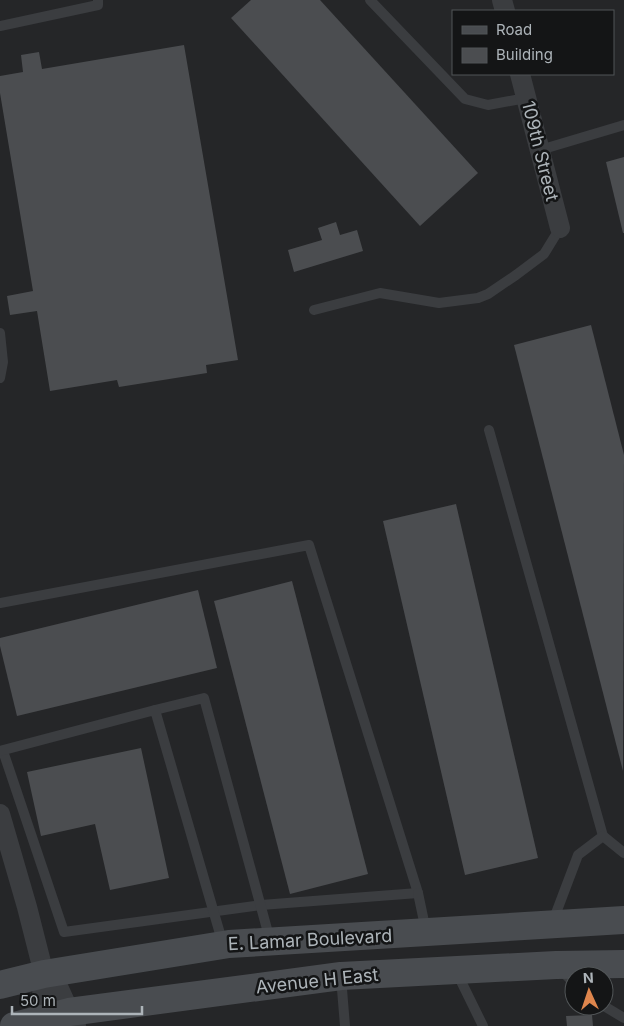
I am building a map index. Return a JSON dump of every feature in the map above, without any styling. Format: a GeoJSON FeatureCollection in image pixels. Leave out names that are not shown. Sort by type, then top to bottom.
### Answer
{"type":"FeatureCollection","features":[{"type":"Feature","properties":{"kind":"street","name":"109th Street"},"geometry":{"type":"LineString","coordinates":[[520,75],[560,228]]}},
{"type":"Feature","properties":{"kind":"street"},"geometry":{"type":"LineString","coordinates":[[0,814],[44,974],[41,1022]]}},
{"type":"Feature","properties":{"kind":"street","name":"E. Lamar Boulevard"},"geometry":{"type":"LineString","coordinates":[[0,985],[44,974],[223,945],[624,920]]}},
{"type":"Feature","properties":{"kind":"street"},"geometry":{"type":"LineString","coordinates":[[552,925],[564,970]]}},
{"type":"Feature","properties":{"kind":"street"},"geometry":{"type":"LineString","coordinates":[[396,974],[413,934]]}},
{"type":"Feature","properties":{"kind":"street","name":"Avenue H East"},"geometry":{"type":"LineString","coordinates":[[14,1026],[72,1019],[341,976],[456,970],[564,974]]}},
{"type":"Feature","properties":{"kind":"street"},"geometry":{"type":"LineString","coordinates":[[44,974],[59,989],[72,1019]]}},
{"type":"Feature","properties":{"kind":"lane"},"geometry":{"type":"LineString","coordinates":[[0,26],[98,5],[98,0]]}},
{"type":"Feature","properties":{"kind":"lane"},"geometry":{"type":"LineString","coordinates":[[370,0],[465,99],[488,105],[526,98]]}},
{"type":"Feature","properties":{"kind":"lane"},"geometry":{"type":"LineString","coordinates":[[540,150],[624,125]]}},
{"type":"Feature","properties":{"kind":"lane"},"geometry":{"type":"LineString","coordinates":[[314,310],[380,293],[439,302],[478,298],[488,294],[544,254],[560,228]]}},
{"type":"Feature","properties":{"kind":"lane"},"geometry":{"type":"LineString","coordinates":[[0,333],[3,362],[0,378]]}},
{"type":"Feature","properties":{"kind":"lane"},"geometry":{"type":"LineString","coordinates":[[489,430],[603,836],[624,853]]}},
{"type":"Feature","properties":{"kind":"lane"},"geometry":{"type":"LineString","coordinates":[[0,603],[309,544],[418,893],[413,934]]}},
{"type":"Feature","properties":{"kind":"lane"},"geometry":{"type":"LineString","coordinates":[[271,941],[261,905],[204,698],[1,751],[64,932],[261,905],[418,893]]}},
{"type":"Feature","properties":{"kind":"lane"},"geometry":{"type":"LineString","coordinates":[[155,710],[223,945]]}},
{"type":"Feature","properties":{"kind":"lane"},"geometry":{"type":"LineString","coordinates":[[552,925],[578,855],[603,836]]}},
{"type":"Feature","properties":{"kind":"lane"},"geometry":{"type":"LineString","coordinates":[[456,970],[483,1026]]}},
{"type":"Feature","properties":{"kind":"lane"},"geometry":{"type":"LineString","coordinates":[[341,976],[345,1026]]}},
{"type":"Feature","properties":{"kind":"shaded area"},"geometry":{"type":"Polygon","coordinates":[[[0,0],[624,0],[624,1026],[0,1026],[0,0]]]}},
{"type":"Feature","properties":{"kind":"building"},"geometry":{"type":"Polygon","coordinates":[[[251,0],[320,0],[478,173],[420,226],[231,18],[251,0]]]}},
{"type":"Feature","properties":{"kind":"building"},"geometry":{"type":"Polygon","coordinates":[[[184,45],[238,360],[206,365],[207,373],[119,387],[117,380],[50,391],[37,311],[10,315],[7,296],[33,291],[0,93],[0,76],[23,72],[21,55],[39,52],[42,69],[184,45]]]}},
{"type":"Feature","properties":{"kind":"building"},"geometry":{"type":"Polygon","coordinates":[[[624,157],[624,233],[623,233],[606,162],[624,157]]]}},
{"type":"Feature","properties":{"kind":"building"},"geometry":{"type":"Polygon","coordinates":[[[336,222],[340,235],[357,230],[363,251],[294,272],[288,250],[322,240],[318,228],[336,222]]]}},
{"type":"Feature","properties":{"kind":"building"},"geometry":{"type":"Polygon","coordinates":[[[591,325],[624,455],[623,771],[514,345],[591,325]]]}},
{"type":"Feature","properties":{"kind":"building"},"geometry":{"type":"Polygon","coordinates":[[[456,504],[538,858],[465,875],[383,521],[456,504]]]}},
{"type":"Feature","properties":{"kind":"building"},"geometry":{"type":"Polygon","coordinates":[[[292,581],[368,874],[290,894],[214,601],[292,581]]]}},
{"type":"Feature","properties":{"kind":"building"},"geometry":{"type":"Polygon","coordinates":[[[198,590],[217,668],[17,716],[0,646],[0,638],[198,590]]]}},
{"type":"Feature","properties":{"kind":"building"},"geometry":{"type":"Polygon","coordinates":[[[141,748],[169,878],[110,890],[95,824],[41,836],[27,772],[141,748]]]}},
{"type":"Feature","properties":{"kind":"building"},"geometry":{"type":"Polygon","coordinates":[[[566,1016],[592,1016],[593,1026],[567,1026],[566,1016]]]}}]}
